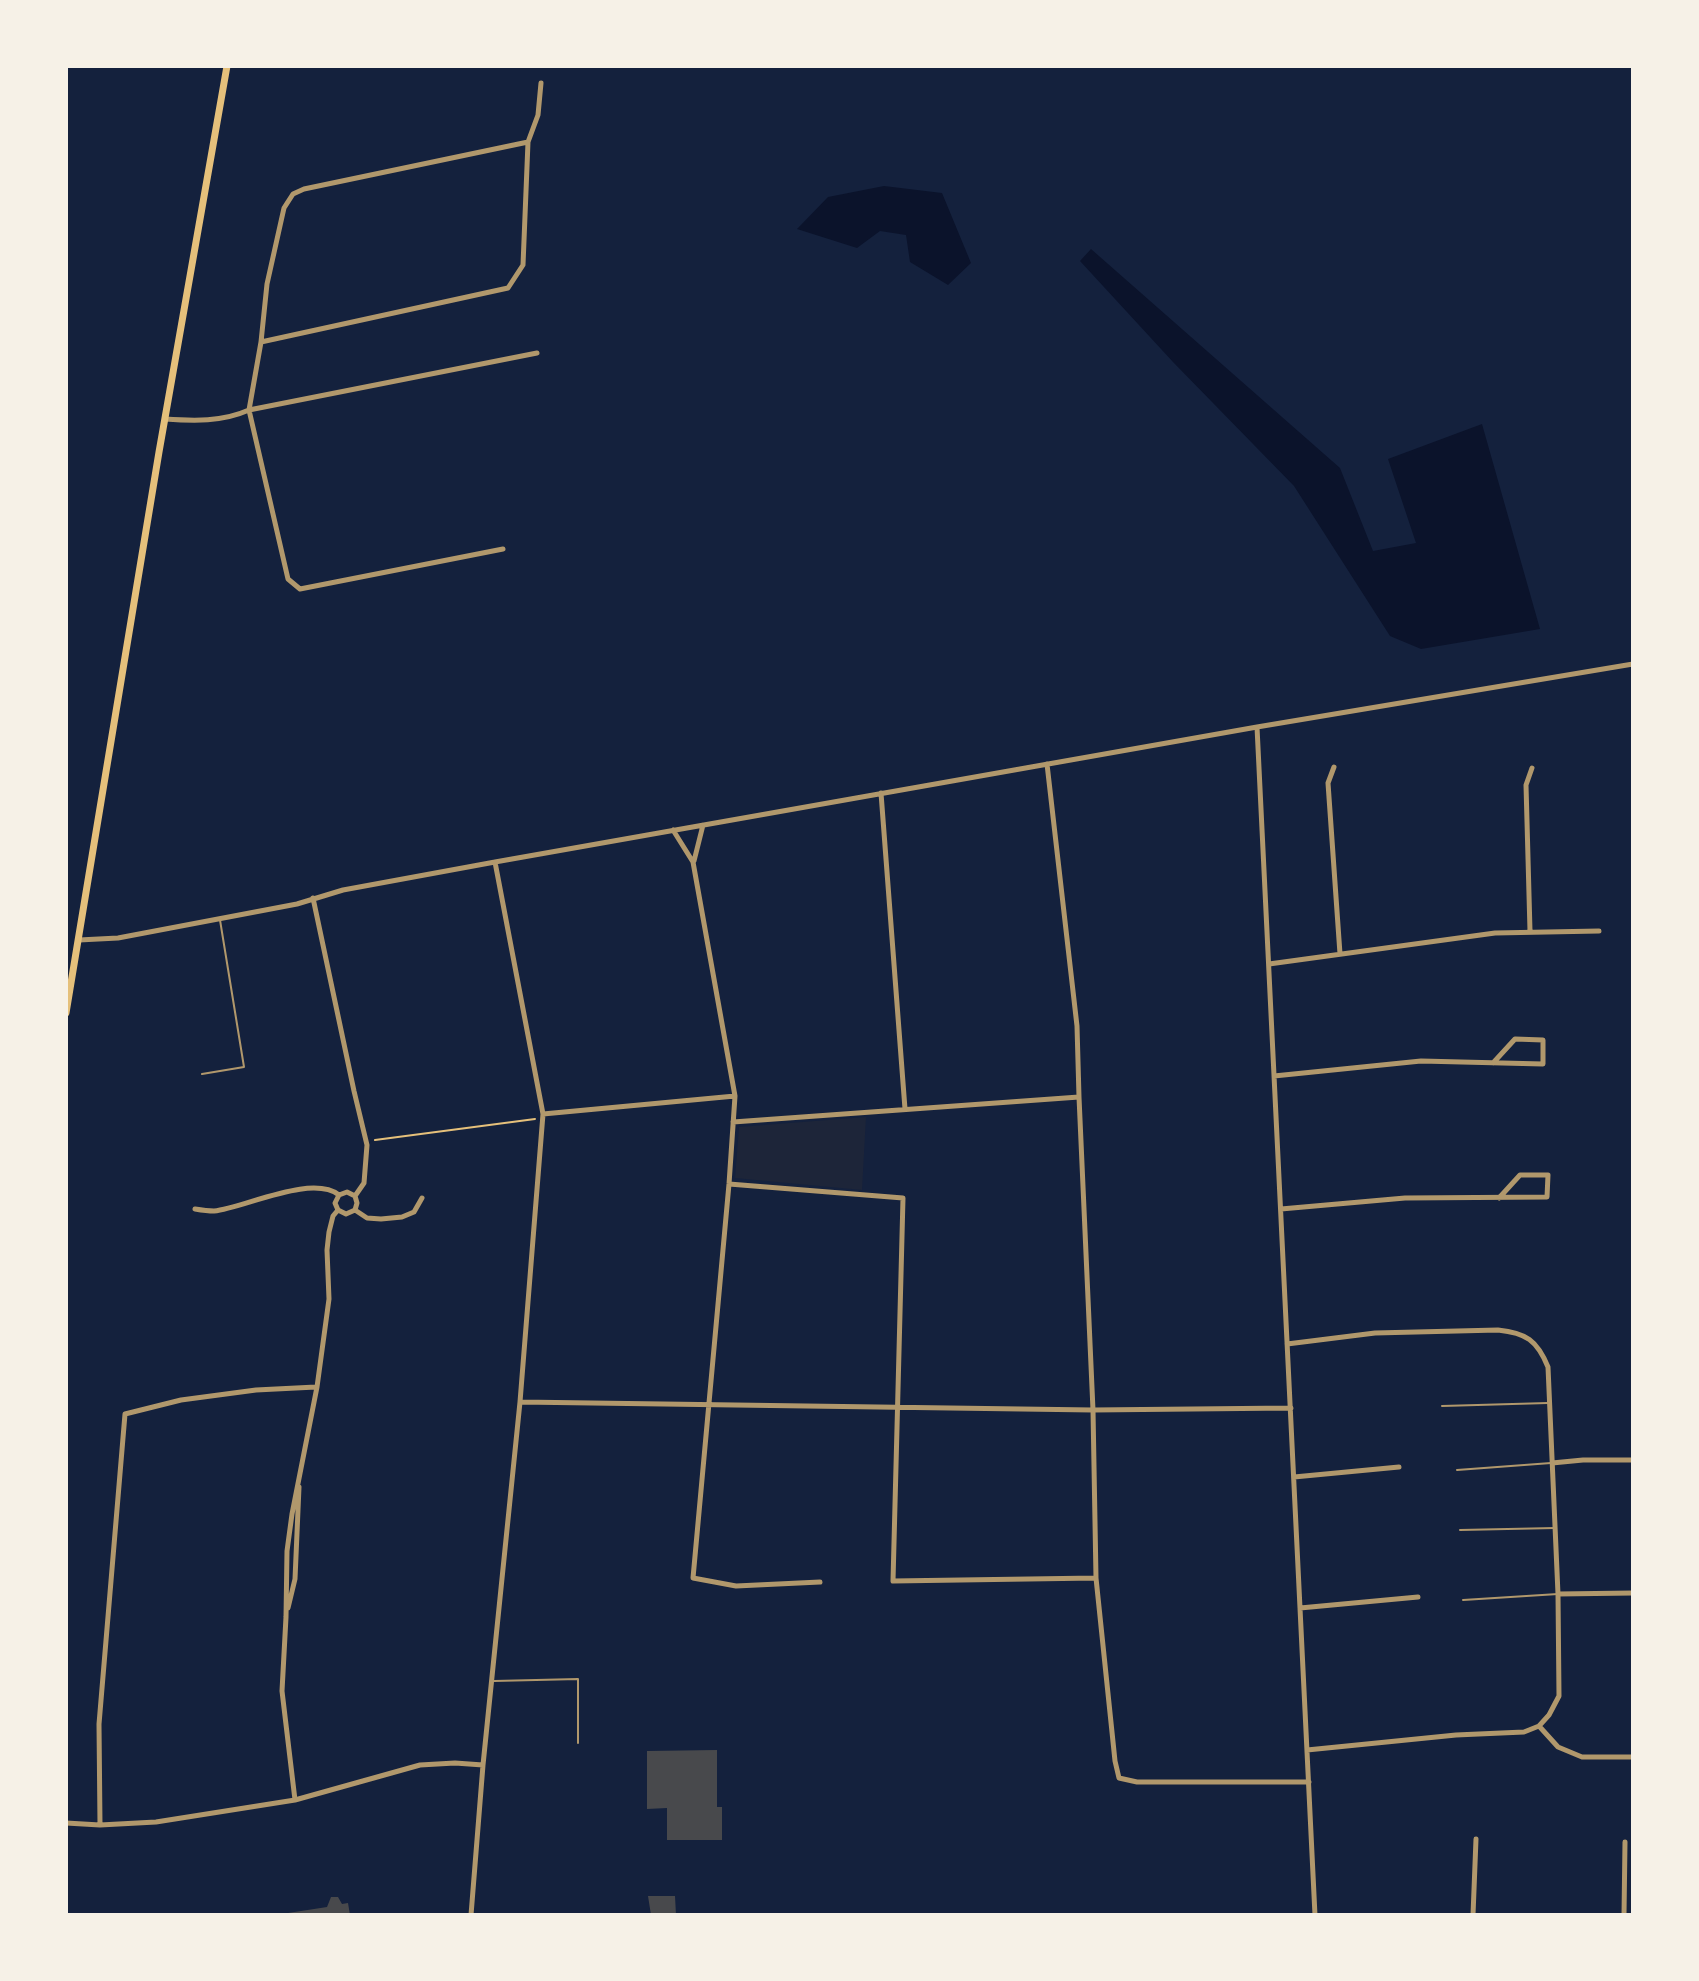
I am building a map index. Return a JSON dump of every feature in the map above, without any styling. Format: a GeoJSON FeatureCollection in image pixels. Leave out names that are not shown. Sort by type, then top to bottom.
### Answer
{"type":"FeatureCollection","features":[{"type":"Feature","properties":{"kind":"main road"},"geometry":{"type":"LineString","coordinates":[[66,1013],[227,66]]}},
{"type":"Feature","properties":{"kind":"street"},"geometry":{"type":"LineString","coordinates":[[261,342],[508,288],[523,265],[528,142],[538,115],[541,83]]}},
{"type":"Feature","properties":{"kind":"street"},"geometry":{"type":"LineString","coordinates":[[503,549],[300,589],[288,579],[249,410],[270,269],[284,208],[293,194],[304,189],[528,142]]}},
{"type":"Feature","properties":{"kind":"street"},"geometry":{"type":"LineString","coordinates":[[165,419],[195,421],[233,417],[249,410],[537,353]]}},
{"type":"Feature","properties":{"kind":"street"},"geometry":{"type":"LineString","coordinates":[[79,940],[118,938],[297,904],[343,890],[495,862],[1633,664]]}},
{"type":"Feature","properties":{"kind":"street"},"geometry":{"type":"LineString","coordinates":[[1257,727],[1315,1915]]}},
{"type":"Feature","properties":{"kind":"street"},"geometry":{"type":"LineString","coordinates":[[1047,764],[1077,1026],[1093,1410],[1096,1578],[1119,1778],[1137,1782],[1309,1782]]}},
{"type":"Feature","properties":{"kind":"street"},"geometry":{"type":"LineString","coordinates":[[1334,767],[1328,783],[1340,954]]}},
{"type":"Feature","properties":{"kind":"street"},"geometry":{"type":"LineString","coordinates":[[1530,931],[1526,785],[1532,768]]}},
{"type":"Feature","properties":{"kind":"street"},"geometry":{"type":"LineString","coordinates":[[881,793],[905,1109]]}},
{"type":"Feature","properties":{"kind":"street"},"geometry":{"type":"LineString","coordinates":[[693,862],[703,825]]}},
{"type":"Feature","properties":{"kind":"street"},"geometry":{"type":"LineString","coordinates":[[673,830],[693,862],[735,1096],[693,1578],[736,1586],[820,1582]]}},
{"type":"Feature","properties":{"kind":"street"},"geometry":{"type":"LineString","coordinates":[[471,1915],[520,1402],[543,1116],[495,862]]}},
{"type":"Feature","properties":{"kind":"street"},"geometry":{"type":"LineString","coordinates":[[313,898],[367,1143],[364,1183],[355,1196]]}},
{"type":"Feature","properties":{"kind":"street"},"geometry":{"type":"LineString","coordinates":[[1269,964],[1461,936],[1530,931],[1599,931]]}},
{"type":"Feature","properties":{"kind":"street"},"geometry":{"type":"LineString","coordinates":[[1274,1076],[1421,1061],[1493,1063],[1543,1064],[1543,1040],[1515,1039],[1493,1063]]}},
{"type":"Feature","properties":{"kind":"street"},"geometry":{"type":"LineString","coordinates":[[543,1116],[735,1096]]}},
{"type":"Feature","properties":{"kind":"street"},"geometry":{"type":"LineString","coordinates":[[733,1122],[1079,1097]]}},
{"type":"Feature","properties":{"kind":"street"},"geometry":{"type":"LineString","coordinates":[[1281,1209],[1405,1198],[1499,1198],[1547,1197],[1548,1175],[1520,1175],[1499,1198]]}},
{"type":"Feature","properties":{"kind":"street"},"geometry":{"type":"LineString","coordinates":[[729,1184],[903,1198],[893,1581],[1096,1578]]}},
{"type":"Feature","properties":{"kind":"street"},"geometry":{"type":"LineString","coordinates":[[195,1209],[214,1211],[272,1194],[301,1190],[327,1189],[339,1195]]}},
{"type":"Feature","properties":{"kind":"street"},"geometry":{"type":"LineString","coordinates":[[347,1192],[355,1196],[355,1210],[346,1214],[338,1210],[335,1203],[339,1195],[347,1192]]}},
{"type":"Feature","properties":{"kind":"street"},"geometry":{"type":"LineString","coordinates":[[355,1210],[367,1218],[402,1217],[414,1212],[422,1198]]}},
{"type":"Feature","properties":{"kind":"street"},"geometry":{"type":"LineString","coordinates":[[295,1800],[282,1691],[287,1551],[317,1387],[329,1299],[329,1232],[338,1210]]}},
{"type":"Feature","properties":{"kind":"street"},"geometry":{"type":"LineString","coordinates":[[1287,1344],[1375,1333],[1498,1330],[1526,1336],[1542,1354],[1548,1367],[1556,1528],[1559,1696],[1539,1726],[1524,1732],[1456,1735],[1307,1750]]}},
{"type":"Feature","properties":{"kind":"street"},"geometry":{"type":"LineString","coordinates":[[100,1825],[99,1724],[125,1414],[181,1400],[317,1387]]}},
{"type":"Feature","properties":{"kind":"street"},"geometry":{"type":"LineString","coordinates":[[520,1402],[1093,1410],[1291,1408]]}},
{"type":"Feature","properties":{"kind":"street"},"geometry":{"type":"LineString","coordinates":[[1552,1463],[1633,1460]]}},
{"type":"Feature","properties":{"kind":"street"},"geometry":{"type":"LineString","coordinates":[[1294,1477],[1399,1467]]}},
{"type":"Feature","properties":{"kind":"street"},"geometry":{"type":"LineString","coordinates":[[286,1617],[295,1579],[300,1502],[298,1478]]}},
{"type":"Feature","properties":{"kind":"street"},"geometry":{"type":"LineString","coordinates":[[1558,1594],[1633,1593]]}},
{"type":"Feature","properties":{"kind":"street"},"geometry":{"type":"LineString","coordinates":[[1300,1608],[1418,1597]]}},
{"type":"Feature","properties":{"kind":"street"},"geometry":{"type":"LineString","coordinates":[[1539,1726],[1558,1747],[1582,1757],[1633,1757]]}},
{"type":"Feature","properties":{"kind":"street"},"geometry":{"type":"LineString","coordinates":[[66,1823],[156,1822],[295,1800],[420,1765],[483,1765]]}},
{"type":"Feature","properties":{"kind":"street"},"geometry":{"type":"LineString","coordinates":[[1473,1915],[1476,1839]]}},
{"type":"Feature","properties":{"kind":"street"},"geometry":{"type":"LineString","coordinates":[[1624,1915],[1625,1842]]}},
{"type":"Feature","properties":{"kind":"lane"},"geometry":{"type":"LineString","coordinates":[[202,1074],[244,1067],[220,919]]}},
{"type":"Feature","properties":{"kind":"lane"},"geometry":{"type":"LineString","coordinates":[[1442,1406],[1549,1403]]}},
{"type":"Feature","properties":{"kind":"lane"},"geometry":{"type":"LineString","coordinates":[[1457,1470],[1552,1463]]}},
{"type":"Feature","properties":{"kind":"lane"},"geometry":{"type":"LineString","coordinates":[[1460,1530],[1556,1528]]}},
{"type":"Feature","properties":{"kind":"lane"},"geometry":{"type":"LineString","coordinates":[[1463,1600],[1558,1594]]}},
{"type":"Feature","properties":{"kind":"lane"},"geometry":{"type":"LineString","coordinates":[[493,1681],[578,1679],[578,1743]]}},
{"type":"Feature","properties":{"kind":"path"},"geometry":{"type":"LineString","coordinates":[[367,1143],[543,1116]]}},
{"type":"Feature","properties":{"kind":"shaded area"},"geometry":{"type":"Polygon","coordinates":[[[884,186],[942,193],[971,263],[948,285],[910,262],[906,235],[880,231],[857,248],[797,229],[828,197],[884,186]]]}},
{"type":"Feature","properties":{"kind":"shaded area"},"geometry":{"type":"Polygon","coordinates":[[[1091,249],[1340,468],[1373,551],[1416,543],[1388,459],[1482,424],[1540,629],[1421,649],[1390,636],[1294,486],[1080,261],[1091,249]]]}},
{"type":"Feature","properties":{"kind":"shaded area"},"geometry":{"type":"Polygon","coordinates":[[[866,1117],[862,1190],[735,1178],[739,1127],[866,1117]]]}},
{"type":"Feature","properties":{"kind":"building"},"geometry":{"type":"Polygon","coordinates":[[[717,1750],[717,1807],[722,1807],[722,1840],[667,1840],[667,1808],[647,1809],[647,1751],[717,1750]]]}},
{"type":"Feature","properties":{"kind":"building"},"geometry":{"type":"Polygon","coordinates":[[[648,1896],[675,1896],[676,1915],[651,1915],[648,1896]]]}},
{"type":"Feature","properties":{"kind":"building"},"geometry":{"type":"Polygon","coordinates":[[[331,1897],[338,1897],[342,1904],[348,1903],[350,1915],[288,1915],[327,1907],[331,1897]]]}}]}
